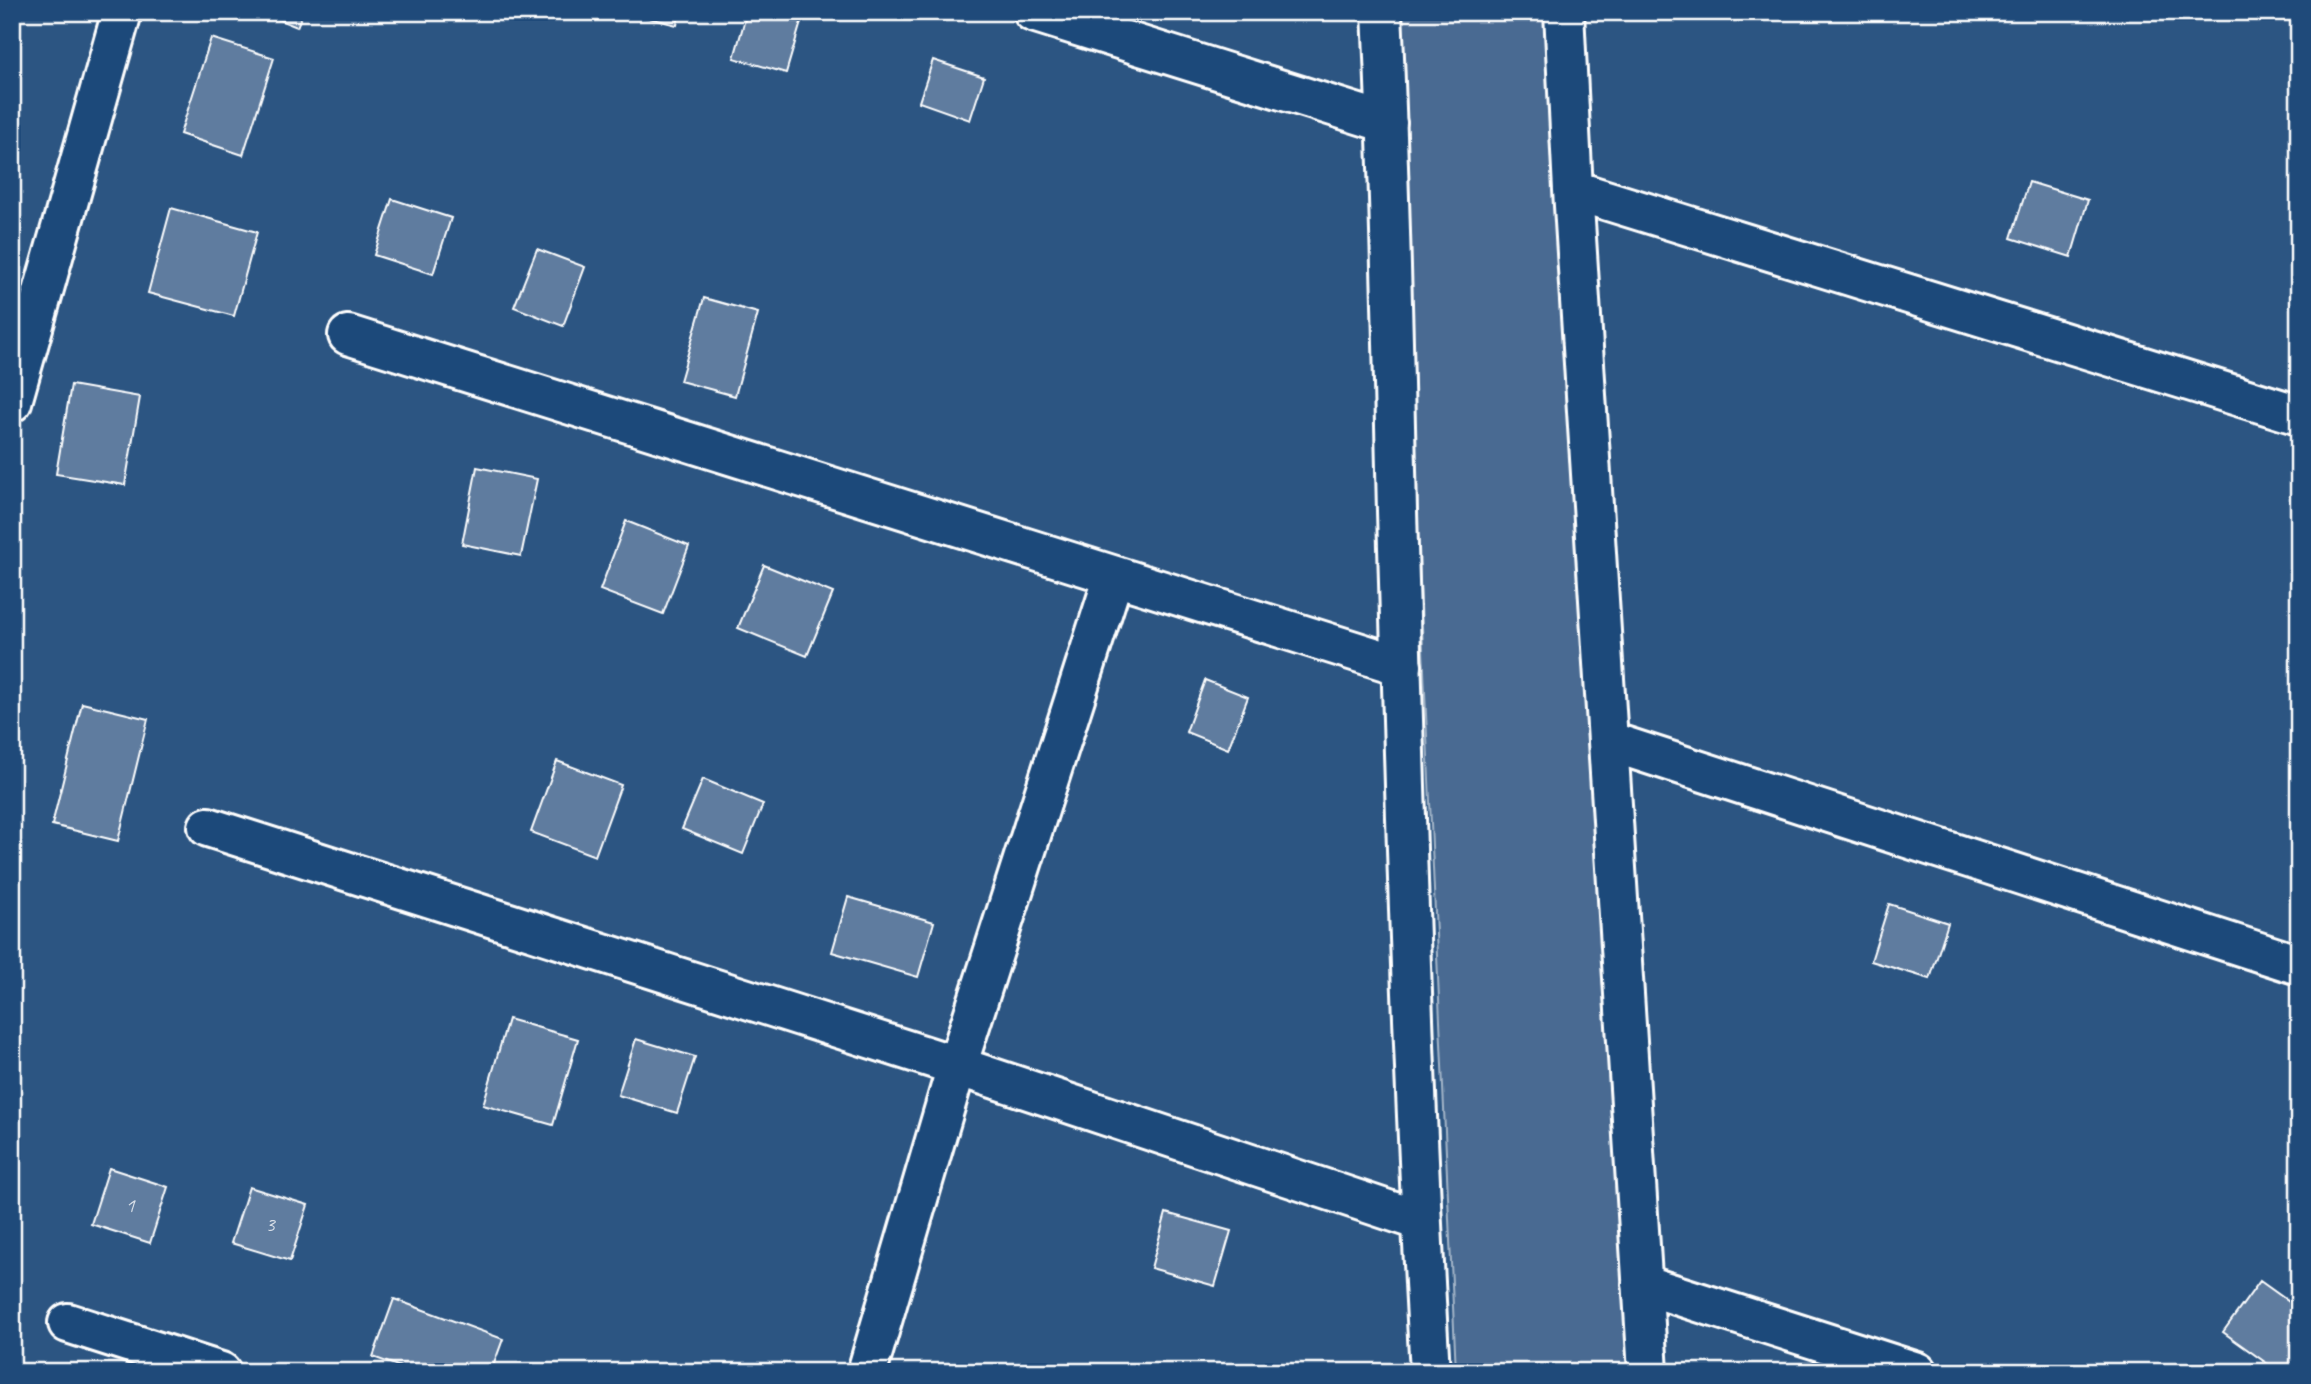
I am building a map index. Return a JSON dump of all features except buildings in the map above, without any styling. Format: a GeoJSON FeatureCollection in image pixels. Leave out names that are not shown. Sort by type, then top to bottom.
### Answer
{"type":"FeatureCollection","features":[{"type":"Feature","properties":{"kind":"lane"},"geometry":{"type":"LineString","coordinates":[[12,402],[122,12]]}},
{"type":"Feature","properties":{"kind":"lane"},"geometry":{"type":"LineString","coordinates":[[1032,12],[1387,123]]}},
{"type":"Feature","properties":{"kind":"lane"},"geometry":{"type":"LineString","coordinates":[[1382,12],[1421,1221],[1430,1372]]}},
{"type":"Feature","properties":{"kind":"lane"},"geometry":{"type":"LineString","coordinates":[[1564,12],[1648,1372]]}},
{"type":"Feature","properties":{"kind":"lane"},"geometry":{"type":"LineString","coordinates":[[1573,190],[2299,415]]}},
{"type":"Feature","properties":{"kind":"lane"},"geometry":{"type":"LineString","coordinates":[[348,335],[1402,666]]}},
{"type":"Feature","properties":{"kind":"lane"},"geometry":{"type":"LineString","coordinates":[[867,1372],[957,1066],[1114,576]]}},
{"type":"Feature","properties":{"kind":"lane"},"geometry":{"type":"LineString","coordinates":[[1608,741],[2299,965]]}},
{"type":"Feature","properties":{"kind":"lane"},"geometry":{"type":"LineString","coordinates":[[208,827],[957,1066],[1421,1221]]}},
{"type":"Feature","properties":{"kind":"lane"},"geometry":{"type":"LineString","coordinates":[[1642,1284],[1917,1372]]}},
{"type":"Feature","properties":{"kind":"lane"},"geometry":{"type":"LineString","coordinates":[[68,1323],[221,1372]]}},
{"type":"Feature","properties":{"kind":"shaded area"},"geometry":{"type":"Polygon","coordinates":[[[1394,12],[1555,12],[1629,1372],[1456,1372],[1394,12]]]}}]}
